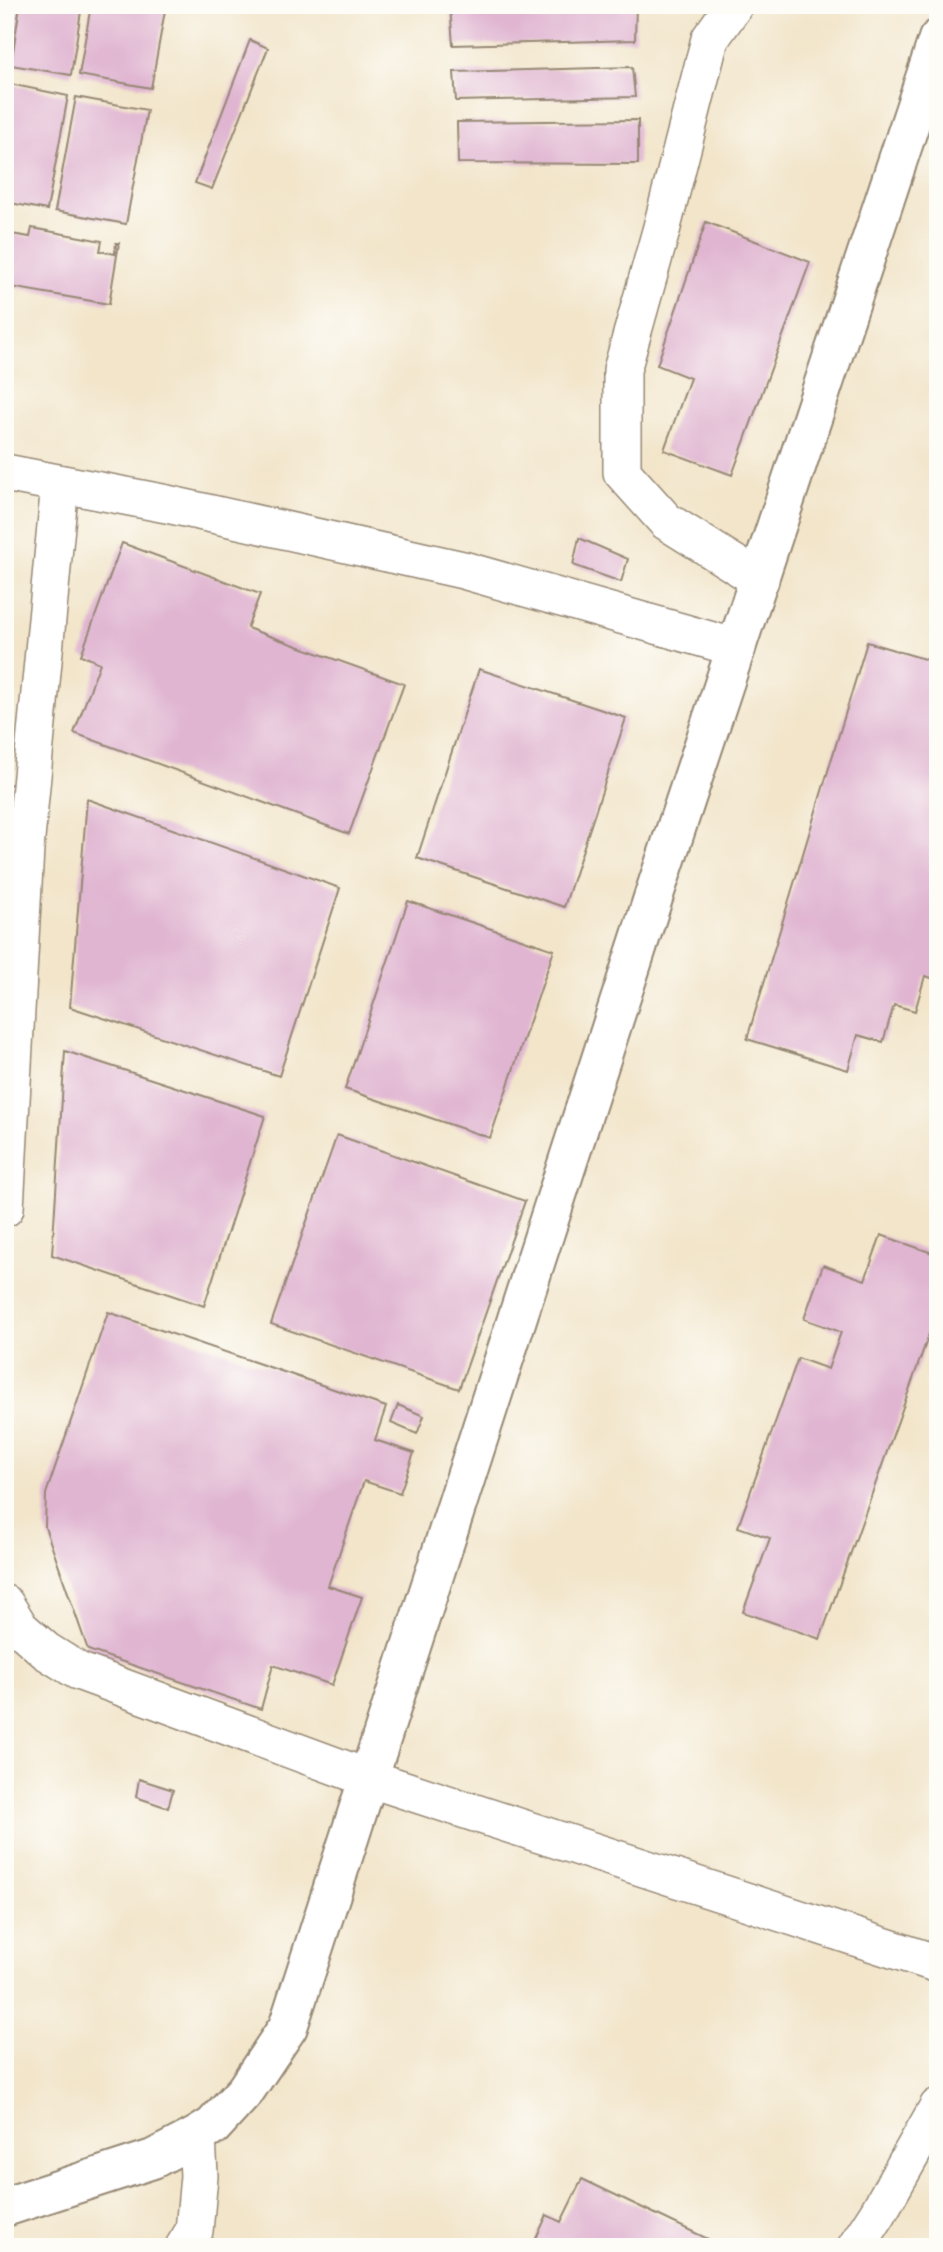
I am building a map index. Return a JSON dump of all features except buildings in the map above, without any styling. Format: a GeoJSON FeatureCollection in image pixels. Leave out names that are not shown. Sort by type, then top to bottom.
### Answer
{"type":"FeatureCollection","features":[{"type":"Feature","properties":{"kind":"street"},"geometry":{"type":"LineString","coordinates":[[734,5],[710,39],[622,370],[622,472],[666,521],[760,580]]}},
{"type":"Feature","properties":{"kind":"street"},"geometry":{"type":"LineString","coordinates":[[5,2207],[153,2159],[213,2126],[245,2091],[288,2027],[651,902],[932,80],[938,39]]}},
{"type":"Feature","properties":{"kind":"street"},"geometry":{"type":"LineString","coordinates":[[5,473],[167,504],[463,570],[737,648]]}},
{"type":"Feature","properties":{"kind":"street"},"geometry":{"type":"LineString","coordinates":[[5,1209],[25,849],[60,484]]}},
{"type":"Feature","properties":{"kind":"street"},"geometry":{"type":"LineString","coordinates":[[5,1604],[20,1628],[46,1651],[78,1671],[369,1779],[938,1964]]}},
{"type":"Feature","properties":{"kind":"street"},"geometry":{"type":"LineString","coordinates":[[856,2247],[938,2107]]}},
{"type":"Feature","properties":{"kind":"street"},"geometry":{"type":"LineString","coordinates":[[184,2247],[194,2231],[199,2176],[197,2136]]}}]}
